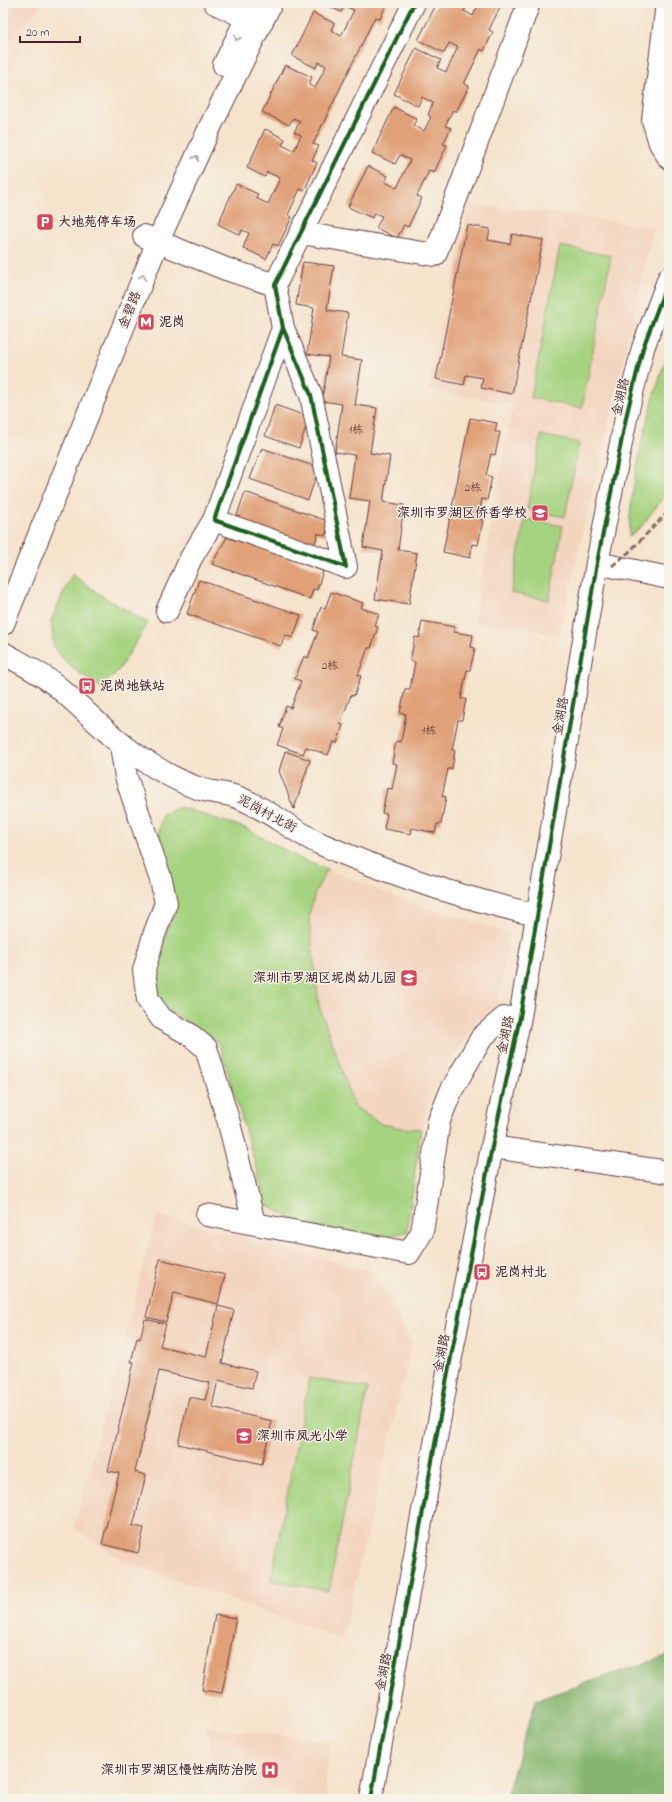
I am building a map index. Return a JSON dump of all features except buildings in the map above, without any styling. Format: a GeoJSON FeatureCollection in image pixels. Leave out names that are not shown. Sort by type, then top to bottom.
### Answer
{"type":"FeatureCollection","features":[{"type":"Feature","properties":{"kind":"street"},"geometry":{"type":"LineString","coordinates":[[215,3],[254,15]]}},
{"type":"Feature","properties":{"kind":"street","name":"金碧路"},"geometry":{"type":"LineString","coordinates":[[3,624],[151,239],[161,196],[254,15],[271,3]]}},
{"type":"Feature","properties":{"kind":"street"},"geometry":{"type":"LineString","coordinates":[[214,520],[346,567],[312,395],[283,328],[275,285],[414,3]]}},
{"type":"Feature","properties":{"kind":"street"},"geometry":{"type":"LineString","coordinates":[[301,233],[435,255],[529,3]]}},
{"type":"Feature","properties":{"kind":"street"},"geometry":{"type":"LineString","coordinates":[[667,3],[653,120],[660,143],[669,158]]}},
{"type":"Feature","properties":{"kind":"street"},"geometry":{"type":"LineString","coordinates":[[669,98],[667,118],[669,126]]}},
{"type":"Feature","properties":{"kind":"street"},"geometry":{"type":"LineString","coordinates":[[151,239],[226,269],[275,285]]}},
{"type":"Feature","properties":{"kind":"street","name":"金碧路"},"geometry":{"type":"LineString","coordinates":[[3,590],[151,239]]}},
{"type":"Feature","properties":{"kind":"street","name":"金湖路"},"geometry":{"type":"LineString","coordinates":[[371,1799],[448,1372],[492,1148],[520,1017],[597,563],[627,413],[643,348],[669,278]]}},
{"type":"Feature","properties":{"kind":"street"},"geometry":{"type":"LineString","coordinates":[[167,611],[191,558],[214,520],[283,328]]}},
{"type":"Feature","properties":{"kind":"street"},"geometry":{"type":"LineString","coordinates":[[597,563],[669,578]]}},
{"type":"Feature","properties":{"kind":"street","name":"泥岗村北街"},"geometry":{"type":"LineString","coordinates":[[3,653],[29,667],[54,684],[121,745],[150,764],[174,777],[203,790],[236,797],[256,806],[320,843],[352,857],[436,889],[537,915]]}},
{"type":"Feature","properties":{"kind":"street"},"geometry":{"type":"LineString","coordinates":[[121,745],[126,777],[161,880],[166,903],[144,970],[148,1000],[162,1019],[189,1034],[206,1048],[229,1123],[254,1224]]}},
{"type":"Feature","properties":{"kind":"street"},"geometry":{"type":"LineString","coordinates":[[207,1215],[408,1253],[422,1232],[439,1121],[451,1091],[482,1037],[504,1018],[520,1017]]}},
{"type":"Feature","properties":{"kind":"street"},"geometry":{"type":"LineString","coordinates":[[492,1148],[669,1172]]}},
{"type":"Feature","properties":{"kind":"shaded area"},"geometry":{"type":"Polygon","coordinates":[[[3,3],[43,3],[3,50],[3,3]]]}},
{"type":"Feature","properties":{"kind":"shaded area","name":"深圳市罗湖区侨香学校"},"geometry":{"type":"Polygon","coordinates":[[[469,204],[569,215],[654,228],[559,634],[474,622],[513,404],[428,390],[469,204]]]}},
{"type":"Feature","properties":{"kind":"shaded area","name":"深圳市罗湖区坭岗幼儿园"},"geometry":{"type":"Polygon","coordinates":[[[327,869],[413,904],[510,933],[497,1007],[475,1023],[455,1055],[431,1096],[421,1129],[400,1128],[381,1124],[355,1107],[319,1006],[312,951],[309,915],[315,893],[327,869]]]}},
{"type":"Feature","properties":{"kind":"shaded area","name":"深圳市凤光小学"},"geometry":{"type":"Polygon","coordinates":[[[157,1215],[375,1272],[412,1344],[342,1639],[123,1561],[74,1528],[157,1215]]]}},
{"type":"Feature","properties":{"kind":"shaded area","name":"深圳市罗湖区慢性病防治院"},"geometry":{"type":"Polygon","coordinates":[[[206,1727],[329,1741],[325,1799],[219,1799],[206,1727]]]}},
{"type":"Feature","properties":{"kind":"green space"},"geometry":{"type":"Polygon","coordinates":[[[560,246],[611,256],[582,408],[531,398],[560,246]]]}},
{"type":"Feature","properties":{"kind":"green space"},"geometry":{"type":"Polygon","coordinates":[[[669,349],[669,490],[641,527],[629,536],[633,489],[642,441],[669,349]]]}},
{"type":"Feature","properties":{"kind":"green space"},"geometry":{"type":"Polygon","coordinates":[[[541,435],[579,443],[565,517],[527,509],[541,435]]]}},
{"type":"Feature","properties":{"kind":"green space"},"geometry":{"type":"Polygon","coordinates":[[[525,519],[563,526],[549,600],[511,593],[525,519]]]}},
{"type":"Feature","properties":{"kind":"green space"},"geometry":{"type":"Polygon","coordinates":[[[72,574],[105,598],[148,623],[118,671],[108,680],[103,689],[72,668],[54,648],[51,621],[72,574]]]}},
{"type":"Feature","properties":{"kind":"green space"},"geometry":{"type":"Polygon","coordinates":[[[180,807],[245,828],[303,860],[327,869],[315,893],[309,915],[319,1006],[355,1107],[381,1124],[400,1128],[421,1129],[407,1232],[378,1238],[302,1224],[268,1206],[219,1043],[169,1011],[152,1004],[153,983],[171,916],[159,831],[163,814],[180,807]]]}},
{"type":"Feature","properties":{"kind":"green space"},"geometry":{"type":"Polygon","coordinates":[[[309,1378],[368,1388],[329,1591],[271,1580],[309,1378]]]}},
{"type":"Feature","properties":{"kind":"green space"},"geometry":{"type":"Polygon","coordinates":[[[669,1655],[669,1799],[505,1799],[536,1700],[669,1655]]]}},
{"type":"Feature","properties":{"kind":"marked path"},"geometry":{"type":"LineString","coordinates":[[612,566],[629,552],[669,511]]}},
{"type":"Feature","properties":{"kind":"cycle path"},"geometry":{"type":"LineString","coordinates":[[283,328],[214,520],[346,567],[311,395],[283,328],[275,285],[414,3]]}},
{"type":"Feature","properties":{"kind":"cycle path"},"geometry":{"type":"LineString","coordinates":[[371,1799],[448,1372],[492,1147],[520,1017],[597,563],[627,413],[643,348],[669,278]]}},
{"type":"Feature","properties":{"kind":"place","name":"大地苑停车场"},"geometry":{"type":"Point","coordinates":[45,222]}},
{"type":"Feature","properties":{"kind":"place","name":"泥岗"},"geometry":{"type":"Point","coordinates":[146,322]}},
{"type":"Feature","properties":{"kind":"place","name":"深圳市罗湖区侨香学校"},"geometry":{"type":"Point","coordinates":[540,513]}},
{"type":"Feature","properties":{"kind":"place","name":"泥岗地铁站"},"geometry":{"type":"Point","coordinates":[87,686]}},
{"type":"Feature","properties":{"kind":"place","name":"深圳市罗湖区坭岗幼儿园"},"geometry":{"type":"Point","coordinates":[409,978]}},
{"type":"Feature","properties":{"kind":"place","name":"泥岗村北"},"geometry":{"type":"Point","coordinates":[482,1272]}},
{"type":"Feature","properties":{"kind":"place","name":"深圳市凤光小学"},"geometry":{"type":"Point","coordinates":[244,1436]}},
{"type":"Feature","properties":{"kind":"place","name":"深圳市罗湖区慢性病防治院"},"geometry":{"type":"Point","coordinates":[270,1770]}}]}
